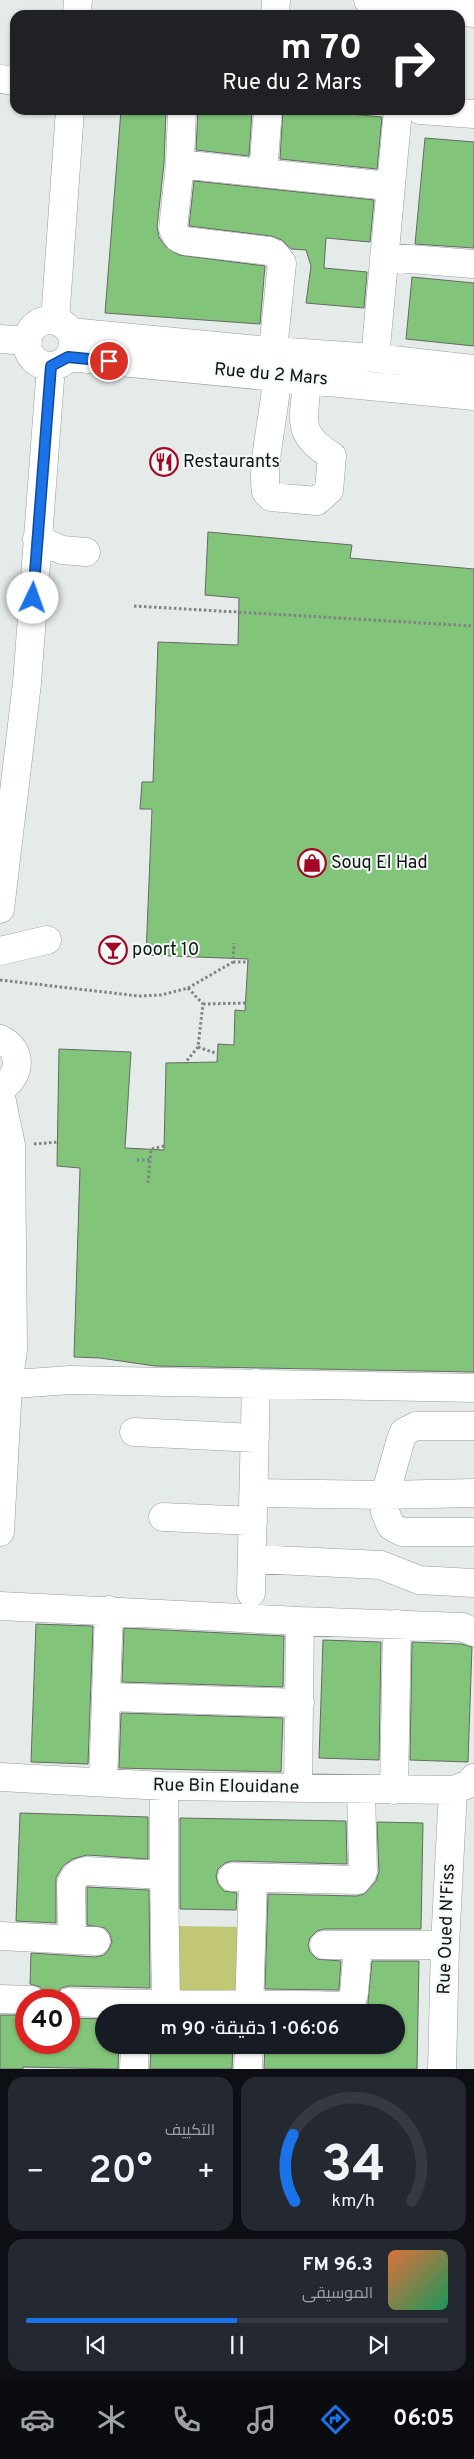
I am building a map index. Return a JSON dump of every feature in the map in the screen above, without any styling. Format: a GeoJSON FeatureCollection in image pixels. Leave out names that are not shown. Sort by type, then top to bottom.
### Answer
{"type":"FeatureCollection","features":[{"type":"Feature","properties":{"kind":"street"},"geometry":{"type":"LineString","coordinates":[[368,0],[404,7],[439,10]]}},
{"type":"Feature","properties":{"kind":"street"},"geometry":{"type":"LineString","coordinates":[[0,909],[27,683],[37,539],[61,344],[70,115]]}},
{"type":"Feature","properties":{"kind":"street"},"geometry":{"type":"LineString","coordinates":[[182,115],[180,164],[172,229],[178,238],[185,241],[269,251],[280,258],[282,263],[275,363],[276,400],[268,453],[266,492],[271,497],[317,501],[329,490],[332,456],[314,445],[305,431],[307,379]]}},
{"type":"Feature","properties":{"kind":"street"},"geometry":{"type":"LineString","coordinates":[[264,173],[268,115]]}},
{"type":"Feature","properties":{"kind":"street"},"geometry":{"type":"LineString","coordinates":[[375,358],[389,186],[397,115]]}},
{"type":"Feature","properties":{"kind":"street"},"geometry":{"type":"LineString","coordinates":[[180,164],[389,186]]}},
{"type":"Feature","properties":{"kind":"street"},"geometry":{"type":"LineString","coordinates":[[384,257],[474,264]]}},
{"type":"Feature","properties":{"kind":"street"},"geometry":{"type":"LineString","coordinates":[[0,339],[28,341],[29,334],[42,321],[61,344]]}},
{"type":"Feature","properties":{"kind":"street","name":"Rue du 2 Mars"},"geometry":{"type":"LineString","coordinates":[[61,344],[275,363],[375,358],[474,369]]}},
{"type":"Feature","properties":{"kind":"street","name":"Rue du 2 Mars"},"geometry":{"type":"LineString","coordinates":[[275,363],[307,379],[474,396]]}},
{"type":"Feature","properties":{"kind":"street"},"geometry":{"type":"LineString","coordinates":[[37,539],[62,550],[86,552]]}},
{"type":"Feature","properties":{"kind":"street"},"geometry":{"type":"LineString","coordinates":[[0,951],[48,940]]}},
{"type":"Feature","properties":{"kind":"street"},"geometry":{"type":"LineString","coordinates":[[0,1039],[13,1048],[18,1064],[15,1075],[9,1084],[0,1090],[11,1145],[6,1235],[13,1350],[4,1385],[0,1532]]}},
{"type":"Feature","properties":{"kind":"street"},"geometry":{"type":"LineString","coordinates":[[4,1385],[70,1380],[474,1388]]}},
{"type":"Feature","properties":{"kind":"street"},"geometry":{"type":"LineString","coordinates":[[251,1593],[255,1493],[256,1383]]}},
{"type":"Feature","properties":{"kind":"street"},"geometry":{"type":"LineString","coordinates":[[474,1426],[416,1426],[410,1428],[401,1439],[385,1495],[385,1512],[391,1526],[402,1532],[474,1532]]}},
{"type":"Feature","properties":{"kind":"street"},"geometry":{"type":"LineString","coordinates":[[134,1432],[255,1438]]}},
{"type":"Feature","properties":{"kind":"street"},"geometry":{"type":"LineString","coordinates":[[255,1493],[385,1495],[474,1493]]}},
{"type":"Feature","properties":{"kind":"street"},"geometry":{"type":"LineString","coordinates":[[163,1517],[253,1521]]}},
{"type":"Feature","properties":{"kind":"street"},"geometry":{"type":"LineString","coordinates":[[252,1559],[381,1565],[419,1580],[474,1582]]}},
{"type":"Feature","properties":{"kind":"street"},"geometry":{"type":"LineString","coordinates":[[0,1606],[462,1627],[474,1632]]}},
{"type":"Feature","properties":{"kind":"street"},"geometry":{"type":"LineString","coordinates":[[103,1782],[109,1610]]}},
{"type":"Feature","properties":{"kind":"street"},"geometry":{"type":"LineString","coordinates":[[298,1788],[300,1621]]}},
{"type":"Feature","properties":{"kind":"street"},"geometry":{"type":"LineString","coordinates":[[394,1790],[397,1624]]}},
{"type":"Feature","properties":{"kind":"street"},"geometry":{"type":"LineString","coordinates":[[107,1698],[300,1703]]}},
{"type":"Feature","properties":{"kind":"street","name":"Rue Bin Elouidane"},"geometry":{"type":"LineString","coordinates":[[0,1777],[164,1786],[394,1790],[464,1784]]}},
{"type":"Feature","properties":{"kind":"street","name":"Rue Oued N'Fiss"},"geometry":{"type":"LineString","coordinates":[[442,2069],[445,1945],[464,1784]]}},
{"type":"Feature","properties":{"kind":"street"},"geometry":{"type":"LineString","coordinates":[[164,1786],[166,2004]]}},
{"type":"Feature","properties":{"kind":"street"},"geometry":{"type":"LineString","coordinates":[[250,2004],[242,1877],[360,1879],[362,1872],[361,1789]]}},
{"type":"Feature","properties":{"kind":"street"},"geometry":{"type":"LineString","coordinates":[[0,1936],[84,1940],[71,1884],[74,1877],[80,1872],[164,1875]]}},
{"type":"Feature","properties":{"kind":"street"},"geometry":{"type":"LineString","coordinates":[[324,1945],[445,1945]]}},
{"type":"Feature","properties":{"kind":"street"},"geometry":{"type":"LineString","coordinates":[[347,2004],[352,2000],[354,1993],[358,1946]]}},
{"type":"Feature","properties":{"kind":"street"},"geometry":{"type":"LineString","coordinates":[[0,1999],[15,1999]]}},
{"type":"Feature","properties":{"kind":"street"},"geometry":{"type":"LineString","coordinates":[[80,2003],[95,2005]]}},
{"type":"Feature","properties":{"kind":"street"},"geometry":{"type":"LineString","coordinates":[[134,2069],[135,2054]]}},
{"type":"Feature","properties":{"kind":"street"},"geometry":{"type":"LineString","coordinates":[[248,2069],[249,2054]]}},
{"type":"Feature","properties":{"kind":"path"},"geometry":{"type":"LineString","coordinates":[[134,606],[474,626]]}},
{"type":"Feature","properties":{"kind":"path"},"geometry":{"type":"LineString","coordinates":[[233,962],[234,943]]}},
{"type":"Feature","properties":{"kind":"path"},"geometry":{"type":"LineString","coordinates":[[0,980],[139,996],[161,995],[188,988],[233,962],[249,962]]}},
{"type":"Feature","properties":{"kind":"path"},"geometry":{"type":"LineString","coordinates":[[188,988],[203,1004],[246,1003]]}},
{"type":"Feature","properties":{"kind":"path"},"geometry":{"type":"LineString","coordinates":[[185,1063],[198,1047],[203,1004]]}},
{"type":"Feature","properties":{"kind":"path"},"geometry":{"type":"LineString","coordinates":[[198,1047],[218,1054]]}},
{"type":"Feature","properties":{"kind":"path"},"geometry":{"type":"LineString","coordinates":[[148,1183],[151,1149],[164,1146]]}},
{"type":"Feature","properties":{"kind":"path"},"geometry":{"type":"LineString","coordinates":[[137,1160],[151,1160]]}},
{"type":"Feature","properties":{"kind":"green space"},"geometry":{"type":"Polygon","coordinates":[[[175,1926],[248,1927],[246,2000],[174,1998],[175,1926]]]}},
{"type":"Feature","properties":{"kind":"building"},"geometry":{"type":"Polygon","coordinates":[[[121,115],[166,115],[164,163],[157,227],[159,237],[165,246],[179,255],[265,266],[260,324],[105,313],[121,115]]]}},
{"type":"Feature","properties":{"kind":"building"},"geometry":{"type":"Polygon","coordinates":[[[198,115],[252,115],[249,156],[196,150],[198,115]]]}},
{"type":"Feature","properties":{"kind":"building"},"geometry":{"type":"Polygon","coordinates":[[[283,115],[361,115],[382,117],[377,169],[280,159],[283,115]]]}},
{"type":"Feature","properties":{"kind":"building"},"geometry":{"type":"Polygon","coordinates":[[[425,138],[474,142],[474,248],[415,244],[425,138]]]}},
{"type":"Feature","properties":{"kind":"building"},"geometry":{"type":"Polygon","coordinates":[[[194,181],[374,200],[370,242],[326,238],[324,268],[367,272],[364,308],[306,303],[311,266],[306,250],[291,249],[282,240],[271,236],[189,226],[194,181]]]}},
{"type":"Feature","properties":{"kind":"building"},"geometry":{"type":"Polygon","coordinates":[[[412,277],[474,283],[474,346],[406,339],[412,277]]]}},
{"type":"Feature","properties":{"kind":"building","name":"Souq El Had"},"geometry":{"type":"Polygon","coordinates":[[[208,532],[352,545],[350,558],[474,569],[474,1372],[155,1366],[100,1358],[74,1357],[80,1168],[57,1166],[59,1049],[131,1052],[125,1148],[164,1150],[166,1063],[217,1062],[218,1044],[234,1045],[235,1010],[245,1011],[248,959],[146,955],[152,809],[140,809],[142,782],[153,782],[158,642],[238,645],[239,598],[205,595],[208,532]]]}},
{"type":"Feature","properties":{"kind":"building"},"geometry":{"type":"Polygon","coordinates":[[[36,1624],[93,1626],[88,1764],[31,1762],[36,1624]]]}},
{"type":"Feature","properties":{"kind":"building"},"geometry":{"type":"Polygon","coordinates":[[[124,1628],[284,1636],[283,1687],[122,1682],[124,1628]]]}},
{"type":"Feature","properties":{"kind":"building"},"geometry":{"type":"Polygon","coordinates":[[[323,1640],[381,1642],[379,1760],[319,1758],[323,1640]]]}},
{"type":"Feature","properties":{"kind":"building"},"geometry":{"type":"Polygon","coordinates":[[[412,1642],[462,1644],[472,1647],[468,1762],[410,1760],[412,1642]]]}},
{"type":"Feature","properties":{"kind":"building"},"geometry":{"type":"Polygon","coordinates":[[[121,1713],[283,1718],[281,1772],[119,1768],[121,1713]]]}},
{"type":"Feature","properties":{"kind":"building"},"geometry":{"type":"Polygon","coordinates":[[[20,1813],[148,1817],[148,1859],[87,1855],[73,1859],[63,1866],[56,1878],[56,1923],[16,1921],[20,1813]]]}},
{"type":"Feature","properties":{"kind":"building"},"geometry":{"type":"Polygon","coordinates":[[[180,1818],[346,1821],[347,1864],[232,1861],[225,1863],[218,1869],[216,1876],[218,1884],[224,1891],[237,1893],[236,1910],[180,1909],[180,1818]]]}},
{"type":"Feature","properties":{"kind":"building"},"geometry":{"type":"Polygon","coordinates":[[[377,1822],[423,1823],[421,1929],[324,1929],[317,1931],[310,1938],[308,1945],[310,1952],[317,1959],[341,1961],[339,1990],[265,1989],[268,1894],[357,1896],[364,1894],[376,1881],[379,1872],[377,1822]]]}},
{"type":"Feature","properties":{"kind":"building"},"geometry":{"type":"Polygon","coordinates":[[[87,1887],[149,1890],[150,1988],[69,1986],[60,1989],[42,1989],[30,1984],[31,1953],[95,1957],[104,1955],[112,1942],[110,1934],[105,1928],[87,1925],[87,1887]]]}},
{"type":"Feature","properties":{"kind":"building"},"geometry":{"type":"Polygon","coordinates":[[[372,1961],[419,1961],[417,2069],[264,2069],[265,2054],[405,2054],[405,2004],[368,2004],[372,1961]]]}},
{"type":"Feature","properties":{"kind":"building"},"geometry":{"type":"Polygon","coordinates":[[[0,2015],[15,2015],[15,2054],[80,2054],[80,2018],[95,2019],[95,2054],[119,2054],[118,2069],[23,2067],[23,2069],[0,2069],[0,2015]]]}},
{"type":"Feature","properties":{"kind":"building"},"geometry":{"type":"Polygon","coordinates":[[[151,2054],[233,2054],[232,2069],[150,2069],[151,2054]]]}},
{"type":"Feature","properties":{"kind":"place","name":"Restaurants"},"geometry":{"type":"Point","coordinates":[164,462]}},
{"type":"Feature","properties":{"kind":"place","name":"Souq El Had"},"geometry":{"type":"Point","coordinates":[312,863]}},
{"type":"Feature","properties":{"kind":"place","name":"poort 10"},"geometry":{"type":"Point","coordinates":[113,950]}},
{"type":"Feature","properties":{"kind":"route"},"geometry":{"type":"LineString","coordinates":[[33,598],[51,366],[68,357],[109,361]]}}]}
